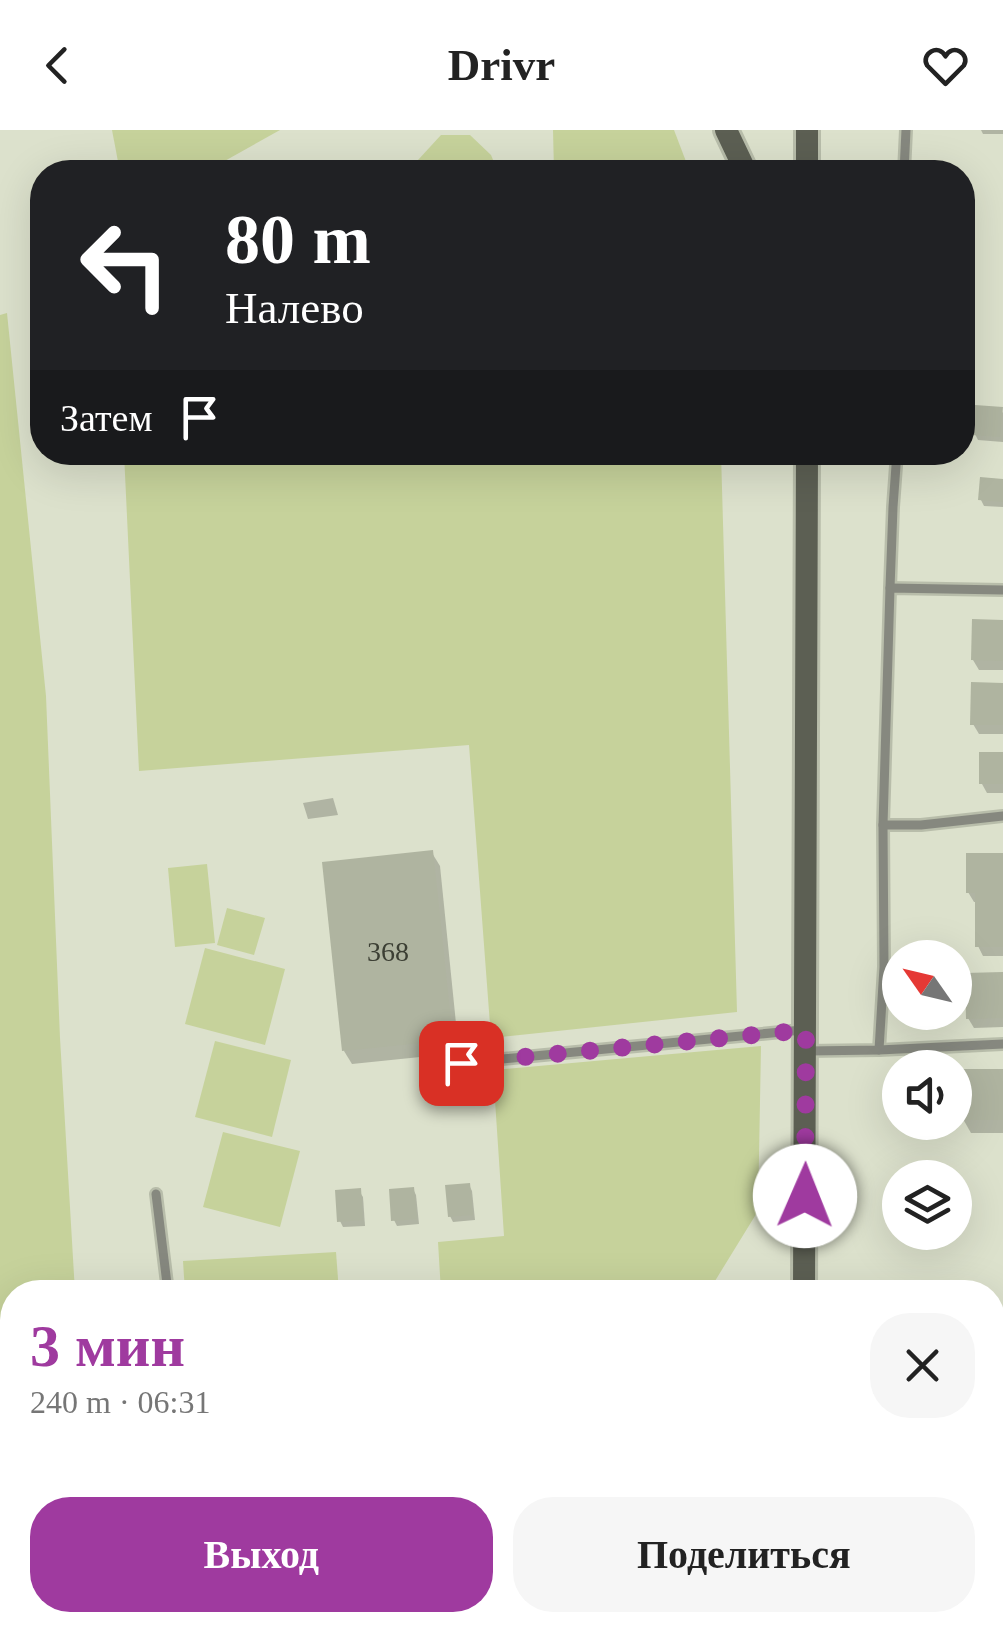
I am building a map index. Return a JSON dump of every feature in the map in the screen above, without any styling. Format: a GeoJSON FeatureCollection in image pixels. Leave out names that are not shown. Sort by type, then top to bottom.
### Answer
{"type":"FeatureCollection","features":[{"type":"Feature","properties":{"kind":"main road"},"geometry":{"type":"LineString","coordinates":[[726,130],[740,160]]}},
{"type":"Feature","properties":{"kind":"main road"},"geometry":{"type":"LineString","coordinates":[[806,160],[808,130]]}},
{"type":"Feature","properties":{"kind":"main road"},"geometry":{"type":"LineString","coordinates":[[804,1280],[808,465]]}},
{"type":"Feature","properties":{"kind":"lane"},"geometry":{"type":"LineString","coordinates":[[905,160],[906,130]]}},
{"type":"Feature","properties":{"kind":"lane"},"geometry":{"type":"LineString","coordinates":[[879,1050],[896,465]]}},
{"type":"Feature","properties":{"kind":"lane"},"geometry":{"type":"LineString","coordinates":[[890,588],[1003,590]]}},
{"type":"Feature","properties":{"kind":"lane"},"geometry":{"type":"LineString","coordinates":[[883,825],[1003,816]]}},
{"type":"Feature","properties":{"kind":"lane"},"geometry":{"type":"LineString","coordinates":[[461,1063],[806,1040],[879,1050],[1003,1044]]}},
{"type":"Feature","properties":{"kind":"lane"},"geometry":{"type":"LineString","coordinates":[[156,1194],[167,1280]]}},
{"type":"Feature","properties":{"kind":"green space"},"geometry":{"type":"Polygon","coordinates":[[[112,130],[280,130],[226,160],[118,160],[112,130]]]}},
{"type":"Feature","properties":{"kind":"green space"},"geometry":{"type":"Polygon","coordinates":[[[553,130],[674,130],[685,160],[554,160],[553,130]]]}},
{"type":"Feature","properties":{"kind":"green space"},"geometry":{"type":"Polygon","coordinates":[[[441,135],[470,135],[493,160],[418,160],[441,135]]]}},
{"type":"Feature","properties":{"kind":"green space"},"geometry":{"type":"Polygon","coordinates":[[[7,313],[46,696],[74,1280],[0,1280],[0,315],[7,313]]]}},
{"type":"Feature","properties":{"kind":"green space"},"geometry":{"type":"Polygon","coordinates":[[[125,465],[721,465],[737,1012],[491,1038],[469,745],[139,771],[125,465]]]}},
{"type":"Feature","properties":{"kind":"green space"},"geometry":{"type":"Polygon","coordinates":[[[207,864],[215,943],[175,947],[168,868],[207,864]]]}},
{"type":"Feature","properties":{"kind":"green space"},"geometry":{"type":"Polygon","coordinates":[[[227,908],[265,918],[254,955],[217,945],[227,908]]]}},
{"type":"Feature","properties":{"kind":"green space"},"geometry":{"type":"Polygon","coordinates":[[[205,948],[285,969],[265,1045],[185,1024],[205,948]]]}},
{"type":"Feature","properties":{"kind":"green space"},"geometry":{"type":"Polygon","coordinates":[[[215,1041],[291,1060],[272,1137],[195,1117],[215,1041]]]}},
{"type":"Feature","properties":{"kind":"green space"},"geometry":{"type":"Polygon","coordinates":[[[761,1046],[758,1211],[716,1280],[440,1280],[438,1242],[504,1236],[493,1070],[761,1046]]]}},
{"type":"Feature","properties":{"kind":"green space"},"geometry":{"type":"Polygon","coordinates":[[[223,1132],[300,1151],[280,1227],[203,1207],[223,1132]]]}},
{"type":"Feature","properties":{"kind":"green space"},"geometry":{"type":"Polygon","coordinates":[[[336,1252],[338,1280],[184,1280],[183,1261],[336,1252]]]}},
{"type":"Feature","properties":{"kind":"building"},"geometry":{"type":"Polygon","coordinates":[[[975,405],[1003,407],[1000,437],[975,435],[975,405]]]}},
{"type":"Feature","properties":{"kind":"building"},"geometry":{"type":"Polygon","coordinates":[[[980,477],[1003,479],[1003,502],[978,500],[980,477]]]}},
{"type":"Feature","properties":{"kind":"building"},"geometry":{"type":"Polygon","coordinates":[[[972,619],[1003,620],[1003,661],[971,660],[972,619]]]}},
{"type":"Feature","properties":{"kind":"building"},"geometry":{"type":"Polygon","coordinates":[[[971,682],[1003,683],[1003,725],[970,725],[971,682]]]}},
{"type":"Feature","properties":{"kind":"building"},"geometry":{"type":"Polygon","coordinates":[[[979,752],[1003,752],[1003,784],[979,784],[979,752]]]}},
{"type":"Feature","properties":{"kind":"building"},"geometry":{"type":"Polygon","coordinates":[[[433,850],[453,1040],[342,1051],[322,862],[433,850]]]}},
{"type":"Feature","properties":{"kind":"building"},"geometry":{"type":"Polygon","coordinates":[[[966,853],[1003,853],[1003,947],[975,947],[975,893],[966,893],[966,853]]]}},
{"type":"Feature","properties":{"kind":"building"},"geometry":{"type":"Polygon","coordinates":[[[1003,972],[1003,1018],[972,1019],[972,973],[1003,972]]]}},
{"type":"Feature","properties":{"kind":"building"},"geometry":{"type":"Polygon","coordinates":[[[972,1069],[1003,1069],[1003,1120],[972,1120],[972,1069]]]}},
{"type":"Feature","properties":{"kind":"building"},"geometry":{"type":"Polygon","coordinates":[[[470,1183],[473,1215],[448,1217],[445,1185],[470,1183]]]}},
{"type":"Feature","properties":{"kind":"building"},"geometry":{"type":"Polygon","coordinates":[[[414,1187],[417,1219],[391,1221],[389,1189],[414,1187]]]}},
{"type":"Feature","properties":{"kind":"building"},"geometry":{"type":"Polygon","coordinates":[[[361,1188],[363,1220],[337,1222],[335,1190],[361,1188]]]}},
{"type":"Feature","properties":{"kind":"route"},"geometry":{"type":"LineString","coordinates":[[461,1063],[806,1030],[805,1196]]}}]}
